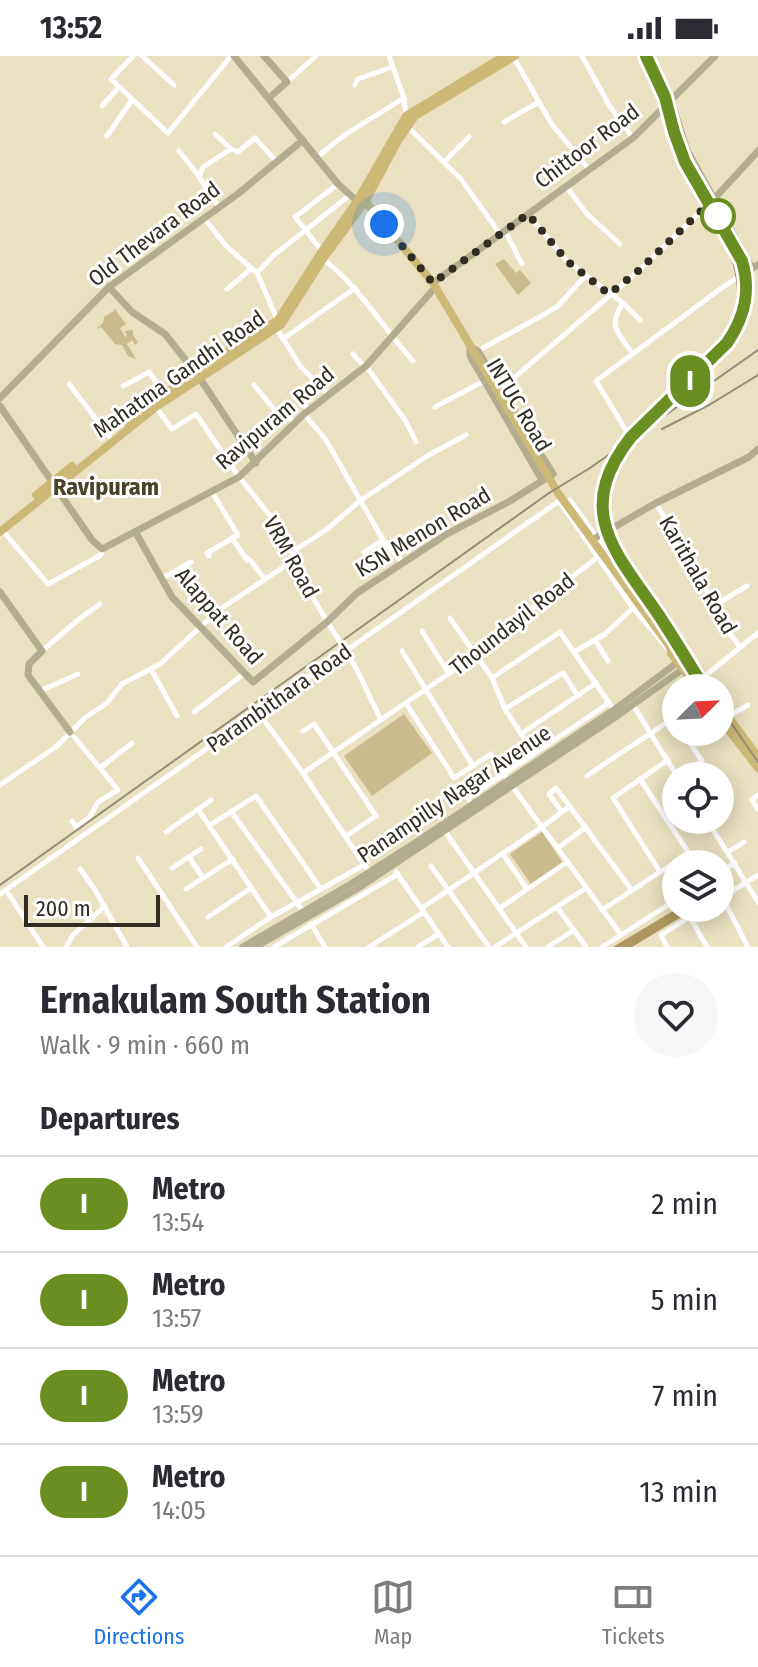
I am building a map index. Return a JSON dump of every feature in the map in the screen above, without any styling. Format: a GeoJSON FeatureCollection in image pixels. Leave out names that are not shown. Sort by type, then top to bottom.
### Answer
{"type":"FeatureCollection","features":[{"type":"Feature","properties":{"kind":"main road","name":"Mahatma Gandhi Road"},"geometry":{"type":"LineString","coordinates":[[1,529],[109,436],[165,394],[277,324],[281,325],[407,121],[504,56]]}},
{"type":"Feature","properties":{"kind":"main road","name":"Mahatma Gandhi Road"},"geometry":{"type":"LineString","coordinates":[[407,121],[514,56]]}},
{"type":"Feature","properties":{"kind":"main road"},"geometry":{"type":"LineString","coordinates":[[359,200],[433,287],[474,349],[558,493],[691,674]]}},
{"type":"Feature","properties":{"kind":"main road","name":"Mahatma Gandhi Road"},"geometry":{"type":"LineString","coordinates":[[54,483],[197,374]]}},
{"type":"Feature","properties":{"kind":"main road"},"geometry":{"type":"LineString","coordinates":[[734,727],[758,756]]}},
{"type":"Feature","properties":{"kind":"main road"},"geometry":{"type":"LineString","coordinates":[[734,731],[758,768]]}},
{"type":"Feature","properties":{"kind":"street"},"geometry":{"type":"LineString","coordinates":[[133,56],[111,79],[168,133],[232,56],[270,97],[338,184],[359,200],[305,232],[227,289]]}},
{"type":"Feature","properties":{"kind":"street"},"geometry":{"type":"LineString","coordinates":[[142,56],[174,85]]}},
{"type":"Feature","properties":{"kind":"street"},"geometry":{"type":"LineString","coordinates":[[264,56],[287,82]]}},
{"type":"Feature","properties":{"kind":"street"},"geometry":{"type":"LineString","coordinates":[[270,97],[316,56]]}},
{"type":"Feature","properties":{"kind":"street"},"geometry":{"type":"LineString","coordinates":[[389,56],[404,98],[407,121],[483,208],[522,264]]}},
{"type":"Feature","properties":{"kind":"street"},"geometry":{"type":"LineString","coordinates":[[514,56],[551,123],[590,171]]}},
{"type":"Feature","properties":{"kind":"street"},"geometry":{"type":"LineString","coordinates":[[582,56],[609,105],[633,138]]}},
{"type":"Feature","properties":{"kind":"street","name":"Chittoor Road"},"geometry":{"type":"LineString","coordinates":[[433,287],[633,138],[715,56]]}},
{"type":"Feature","properties":{"kind":"street"},"geometry":{"type":"LineString","coordinates":[[627,432],[596,381],[755,266],[687,150],[671,100],[650,58]]}},
{"type":"Feature","properties":{"kind":"street"},"geometry":{"type":"LineString","coordinates":[[355,85],[358,79],[392,67]]}},
{"type":"Feature","properties":{"kind":"street"},"geometry":{"type":"LineString","coordinates":[[102,106],[119,87]]}},
{"type":"Feature","properties":{"kind":"street"},"geometry":{"type":"LineString","coordinates":[[317,157],[346,134],[404,98]]}},
{"type":"Feature","properties":{"kind":"street"},"geometry":{"type":"LineString","coordinates":[[107,136],[132,100]]}},
{"type":"Feature","properties":{"kind":"street"},"geometry":{"type":"LineString","coordinates":[[504,122],[539,102]]}},
{"type":"Feature","properties":{"kind":"street"},"geometry":{"type":"LineString","coordinates":[[215,134],[238,152],[255,138],[277,162]]}},
{"type":"Feature","properties":{"kind":"street"},"geometry":{"type":"LineString","coordinates":[[445,161],[469,137]]}},
{"type":"Feature","properties":{"kind":"street","name":"Old Thevara Road"},"geometry":{"type":"LineString","coordinates":[[0,398],[109,287],[219,207],[303,140]]}},
{"type":"Feature","properties":{"kind":"street"},"geometry":{"type":"LineString","coordinates":[[199,177],[203,167],[231,149]]}},
{"type":"Feature","properties":{"kind":"street"},"geometry":{"type":"LineString","coordinates":[[179,151],[219,207]]}},
{"type":"Feature","properties":{"kind":"street"},"geometry":{"type":"LineString","coordinates":[[585,276],[557,307],[474,349],[501,389],[643,267],[714,199],[758,151]]}},
{"type":"Feature","properties":{"kind":"street"},"geometry":{"type":"LineString","coordinates":[[338,184],[295,217],[322,255],[346,277],[413,361]]}},
{"type":"Feature","properties":{"kind":"street"},"geometry":{"type":"LineString","coordinates":[[566,186],[587,214],[620,244]]}},
{"type":"Feature","properties":{"kind":"street"},"geometry":{"type":"LineString","coordinates":[[528,214],[567,261],[623,303],[640,320]]}},
{"type":"Feature","properties":{"kind":"street"},"geometry":{"type":"LineString","coordinates":[[204,218],[226,246],[254,271],[283,339],[301,367],[328,394]]}},
{"type":"Feature","properties":{"kind":"street"},"geometry":{"type":"LineString","coordinates":[[109,287],[132,312],[165,334],[197,374],[256,463]]}},
{"type":"Feature","properties":{"kind":"street","name":"Ravipuram Road"},"geometry":{"type":"LineString","coordinates":[[102,549],[239,477],[306,412],[365,366],[433,287]]}},
{"type":"Feature","properties":{"kind":"street"},"geometry":{"type":"LineString","coordinates":[[283,339],[355,288]]}},
{"type":"Feature","properties":{"kind":"street"},"geometry":{"type":"LineString","coordinates":[[623,303],[614,316],[613,325],[632,353]]}},
{"type":"Feature","properties":{"kind":"street","name":"INTUC Road"},"geometry":{"type":"LineString","coordinates":[[474,349],[470,356],[542,480]]}},
{"type":"Feature","properties":{"kind":"street"},"geometry":{"type":"LineString","coordinates":[[353,354],[405,420],[416,442]]}},
{"type":"Feature","properties":{"kind":"street"},"geometry":{"type":"LineString","coordinates":[[123,386],[149,372],[165,394]]}},
{"type":"Feature","properties":{"kind":"street"},"geometry":{"type":"LineString","coordinates":[[435,407],[484,381]]}},
{"type":"Feature","properties":{"kind":"street"},"geometry":{"type":"LineString","coordinates":[[69,384],[109,436]]}},
{"type":"Feature","properties":{"kind":"street"},"geometry":{"type":"LineString","coordinates":[[254,385],[277,413],[288,415],[295,424]]}},
{"type":"Feature","properties":{"kind":"street","name":"KSN Menon Road"},"geometry":{"type":"LineString","coordinates":[[253,682],[327,622],[357,593],[447,534],[553,474],[501,389]]}},
{"type":"Feature","properties":{"kind":"street"},"geometry":{"type":"LineString","coordinates":[[297,390],[306,412],[326,440],[383,540],[403,563]]}},
{"type":"Feature","properties":{"kind":"street"},"geometry":{"type":"LineString","coordinates":[[0,406],[92,540],[102,549],[101,555],[48,584],[1,529]]}},
{"type":"Feature","properties":{"kind":"street","name":"VRM Road"},"geometry":{"type":"LineString","coordinates":[[156,407],[172,429],[196,414],[239,477],[272,518],[381,720]]}},
{"type":"Feature","properties":{"kind":"street"},"geometry":{"type":"LineString","coordinates":[[292,552],[326,530],[361,500],[427,456],[466,435]]}},
{"type":"Feature","properties":{"kind":"street"},"geometry":{"type":"LineString","coordinates":[[597,537],[656,503],[749,457],[758,449]]}},
{"type":"Feature","properties":{"kind":"street"},"geometry":{"type":"LineString","coordinates":[[208,554],[238,535],[212,492]]}},
{"type":"Feature","properties":{"kind":"street"},"geometry":{"type":"LineString","coordinates":[[570,500],[672,649],[633,608],[560,504],[570,500]]}},
{"type":"Feature","properties":{"kind":"street","name":"Karithala Road"},"geometry":{"type":"LineString","coordinates":[[656,503],[725,627],[740,647]]}},
{"type":"Feature","properties":{"kind":"street","name":"Parambithara Road"},"geometry":{"type":"LineString","coordinates":[[3,892],[560,504]]}},
{"type":"Feature","properties":{"kind":"street","name":"Alappat Road"},"geometry":{"type":"LineString","coordinates":[[136,533],[172,597],[253,682]]}},
{"type":"Feature","properties":{"kind":"street"},"geometry":{"type":"LineString","coordinates":[[232,538],[265,579]]}},
{"type":"Feature","properties":{"kind":"street"},"geometry":{"type":"LineString","coordinates":[[364,552],[383,540]]}},
{"type":"Feature","properties":{"kind":"street","name":"Thoundayil Road"},"geometry":{"type":"LineString","coordinates":[[303,773],[476,655],[598,557]]}},
{"type":"Feature","properties":{"kind":"street"},"geometry":{"type":"LineString","coordinates":[[0,785],[49,753],[87,716],[106,704],[122,684],[151,669],[219,610],[294,560]]}},
{"type":"Feature","properties":{"kind":"street"},"geometry":{"type":"LineString","coordinates":[[161,579],[191,562]]}},
{"type":"Feature","properties":{"kind":"street"},"geometry":{"type":"LineString","coordinates":[[715,605],[747,586]]}},
{"type":"Feature","properties":{"kind":"street"},"geometry":{"type":"LineString","coordinates":[[0,592],[42,651]]}},
{"type":"Feature","properties":{"kind":"street"},"geometry":{"type":"LineString","coordinates":[[72,821],[76,827],[89,818],[98,802],[118,790],[39,692],[27,669],[42,651],[100,604]]}},
{"type":"Feature","properties":{"kind":"street"},"geometry":{"type":"LineString","coordinates":[[574,652],[595,640],[633,608]]}},
{"type":"Feature","properties":{"kind":"street"},"geometry":{"type":"LineString","coordinates":[[450,618],[492,678],[505,709],[538,759]]}},
{"type":"Feature","properties":{"kind":"street"},"geometry":{"type":"LineString","coordinates":[[422,631],[449,674]]}},
{"type":"Feature","properties":{"kind":"street"},"geometry":{"type":"LineString","coordinates":[[492,678],[560,632],[613,709],[508,780]]}},
{"type":"Feature","properties":{"kind":"street","name":"Karithala Road"},"geometry":{"type":"LineString","coordinates":[[710,674],[758,633]]}},
{"type":"Feature","properties":{"kind":"street"},"geometry":{"type":"LineString","coordinates":[[595,640],[608,661]]}},
{"type":"Feature","properties":{"kind":"street"},"geometry":{"type":"LineString","coordinates":[[402,651],[473,766]]}},
{"type":"Feature","properties":{"kind":"street","name":"Panampilly Nagar Avenue"},"geometry":{"type":"LineString","coordinates":[[443,828],[538,759],[613,709],[632,702],[684,666]]}},
{"type":"Feature","properties":{"kind":"street"},"geometry":{"type":"LineString","coordinates":[[151,669],[177,716]]}},
{"type":"Feature","properties":{"kind":"street"},"geometry":{"type":"LineString","coordinates":[[194,712],[245,673]]}},
{"type":"Feature","properties":{"kind":"street"},"geometry":{"type":"LineString","coordinates":[[505,709],[563,673],[578,696]]}},
{"type":"Feature","properties":{"kind":"street"},"geometry":{"type":"LineString","coordinates":[[39,692],[78,674]]}},
{"type":"Feature","properties":{"kind":"street"},"geometry":{"type":"LineString","coordinates":[[521,734],[596,683]]}},
{"type":"Feature","properties":{"kind":"street"},"geometry":{"type":"LineString","coordinates":[[602,910],[660,872],[613,798],[668,760],[632,702]]}},
{"type":"Feature","properties":{"kind":"street"},"geometry":{"type":"LineString","coordinates":[[406,703],[454,778],[491,754],[621,935]]}},
{"type":"Feature","properties":{"kind":"street"},"geometry":{"type":"LineString","coordinates":[[734,710],[748,705]]}},
{"type":"Feature","properties":{"kind":"street"},"geometry":{"type":"LineString","coordinates":[[226,947],[321,889],[369,872],[258,712]]}},
{"type":"Feature","properties":{"kind":"street"},"geometry":{"type":"LineString","coordinates":[[303,731],[314,724],[376,816],[346,836]]}},
{"type":"Feature","properties":{"kind":"street"},"geometry":{"type":"LineString","coordinates":[[587,776],[662,727]]}},
{"type":"Feature","properties":{"kind":"street"},"geometry":{"type":"LineString","coordinates":[[100,768],[132,743]]}},
{"type":"Feature","properties":{"kind":"street"},"geometry":{"type":"LineString","coordinates":[[640,779],[687,850]]}},
{"type":"Feature","properties":{"kind":"street","name":"Panampilly Nagar Avenue"},"geometry":{"type":"LineString","coordinates":[[255,947],[369,872],[390,863],[508,780]]}},
{"type":"Feature","properties":{"kind":"street"},"geometry":{"type":"LineString","coordinates":[[562,812],[549,794],[556,788],[631,889]]}},
{"type":"Feature","properties":{"kind":"street"},"geometry":{"type":"LineString","coordinates":[[758,795],[752,800],[758,809]]}},
{"type":"Feature","properties":{"kind":"street"},"geometry":{"type":"LineString","coordinates":[[210,825],[256,796],[321,889]]}},
{"type":"Feature","properties":{"kind":"street"},"geometry":{"type":"LineString","coordinates":[[166,832],[211,800]]}},
{"type":"Feature","properties":{"kind":"street"},"geometry":{"type":"LineString","coordinates":[[369,947],[570,806]]}},
{"type":"Feature","properties":{"kind":"street"},"geometry":{"type":"LineString","coordinates":[[198,809],[271,917]]}},
{"type":"Feature","properties":{"kind":"street"},"geometry":{"type":"LineString","coordinates":[[231,811],[298,903],[325,947]]}},
{"type":"Feature","properties":{"kind":"street"},"geometry":{"type":"LineString","coordinates":[[558,848],[586,827]]}},
{"type":"Feature","properties":{"kind":"street"},"geometry":{"type":"LineString","coordinates":[[443,828],[526,947]]}},
{"type":"Feature","properties":{"kind":"street"},"geometry":{"type":"LineString","coordinates":[[731,850],[744,842]]}},
{"type":"Feature","properties":{"kind":"street"},"geometry":{"type":"LineString","coordinates":[[172,868],[201,849]]}},
{"type":"Feature","properties":{"kind":"street"},"geometry":{"type":"LineString","coordinates":[[503,854],[527,889]]}},
{"type":"Feature","properties":{"kind":"street"},"geometry":{"type":"LineString","coordinates":[[189,857],[203,878]]}},
{"type":"Feature","properties":{"kind":"street"},"geometry":{"type":"LineString","coordinates":[[138,858],[197,947]]}},
{"type":"Feature","properties":{"kind":"street"},"geometry":{"type":"LineString","coordinates":[[186,889],[233,859]]}},
{"type":"Feature","properties":{"kind":"street"},"geometry":{"type":"LineString","coordinates":[[500,908],[567,862]]}},
{"type":"Feature","properties":{"kind":"street"},"geometry":{"type":"LineString","coordinates":[[390,863],[448,947]]}},
{"type":"Feature","properties":{"kind":"street"},"geometry":{"type":"LineString","coordinates":[[735,863],[758,902]]}},
{"type":"Feature","properties":{"kind":"street"},"geometry":{"type":"LineString","coordinates":[[431,866],[489,947]]}},
{"type":"Feature","properties":{"kind":"street"},"geometry":{"type":"LineString","coordinates":[[80,869],[127,947]]}},
{"type":"Feature","properties":{"kind":"street"},"geometry":{"type":"LineString","coordinates":[[274,947],[398,874]]}},
{"type":"Feature","properties":{"kind":"street"},"geometry":{"type":"LineString","coordinates":[[734,890],[758,875]]}},
{"type":"Feature","properties":{"kind":"street"},"geometry":{"type":"LineString","coordinates":[[208,917],[251,888]]}},
{"type":"Feature","properties":{"kind":"street"},"geometry":{"type":"LineString","coordinates":[[495,947],[586,888]]}},
{"type":"Feature","properties":{"kind":"street"},"geometry":{"type":"LineString","coordinates":[[3,892],[43,947]]}},
{"type":"Feature","properties":{"kind":"street"},"geometry":{"type":"LineString","coordinates":[[66,947],[73,935],[105,906]]}},
{"type":"Feature","properties":{"kind":"street"},"geometry":{"type":"LineString","coordinates":[[557,907],[586,947]]}},
{"type":"Feature","properties":{"kind":"street"},"geometry":{"type":"LineString","coordinates":[[602,947],[662,909]]}},
{"type":"Feature","properties":{"kind":"street","name":"Panampilly Nagar Avenue"},"geometry":{"type":"LineString","coordinates":[[243,947],[305,914]]}},
{"type":"Feature","properties":{"kind":"street"},"geometry":{"type":"LineString","coordinates":[[667,947],[661,935],[682,922]]}},
{"type":"Feature","properties":{"kind":"street"},"geometry":{"type":"LineString","coordinates":[[693,922],[707,947]]}},
{"type":"Feature","properties":{"kind":"street"},"geometry":{"type":"LineString","coordinates":[[734,922],[748,947]]}},
{"type":"Feature","properties":{"kind":"street"},"geometry":{"type":"LineString","coordinates":[[548,947],[574,930]]}},
{"type":"Feature","properties":{"kind":"street"},"geometry":{"type":"LineString","coordinates":[[418,947],[439,934]]}},
{"type":"Feature","properties":{"kind":"shaded area"},"geometry":{"type":"Polygon","coordinates":[[[504,259],[516,273],[520,270],[531,283],[518,295],[495,264],[504,259]]]}},
{"type":"Feature","properties":{"kind":"shaded area"},"geometry":{"type":"Polygon","coordinates":[[[114,308],[126,324],[120,328],[125,337],[125,331],[133,330],[138,342],[135,345],[132,340],[127,344],[136,359],[128,356],[122,345],[115,344],[101,327],[96,329],[114,308]]]}},
{"type":"Feature","properties":{"kind":"shaded area"},"geometry":{"type":"Polygon","coordinates":[[[404,714],[432,753],[372,796],[344,756],[404,714]]]}},
{"type":"Feature","properties":{"kind":"shaded area"},"geometry":{"type":"Polygon","coordinates":[[[542,832],[563,863],[531,884],[510,854],[542,832]]]}},
{"type":"Feature","properties":{"kind":"shaded area"},"geometry":{"type":"Polygon","coordinates":[[[662,918],[662,922],[673,922],[632,947],[613,947],[662,918]]]}},
{"type":"Feature","properties":{"kind":"railway"},"geometry":{"type":"LineString","coordinates":[[646,56],[662,90],[683,157],[730,251],[738,296],[736,319],[728,342],[666,403]]}},
{"type":"Feature","properties":{"kind":"railway"},"geometry":{"type":"LineString","coordinates":[[0,885],[549,493],[590,468],[758,350]]}},
{"type":"Feature","properties":{"kind":"railway"},"geometry":{"type":"LineString","coordinates":[[662,429],[758,375]]}},
{"type":"Feature","properties":{"kind":"railway"},"geometry":{"type":"LineString","coordinates":[[622,449],[609,473],[603,495],[603,516],[609,536],[618,556],[696,674]]}},
{"type":"Feature","properties":{"kind":"railway"},"geometry":{"type":"LineString","coordinates":[[734,727],[758,762]]}},
{"type":"Feature","properties":{"kind":"metro line","name":"I"},"geometry":{"type":"LineString","coordinates":[[646,56],[665,97],[685,162],[742,261],[747,287],[739,324],[727,343],[631,437],[608,475],[603,502],[605,528],[612,548],[695,674]]}},
{"type":"Feature","properties":{"kind":"district","name":"Ravipuram"},"geometry":{"type":"Point","coordinates":[106,487]}},
{"type":"Feature","properties":{"kind":"route"},"geometry":{"type":"LineString","coordinates":[[384,224],[433,283],[528,214],[567,261],[609,294],[636,273],[701,211],[718,216]]}}]}
